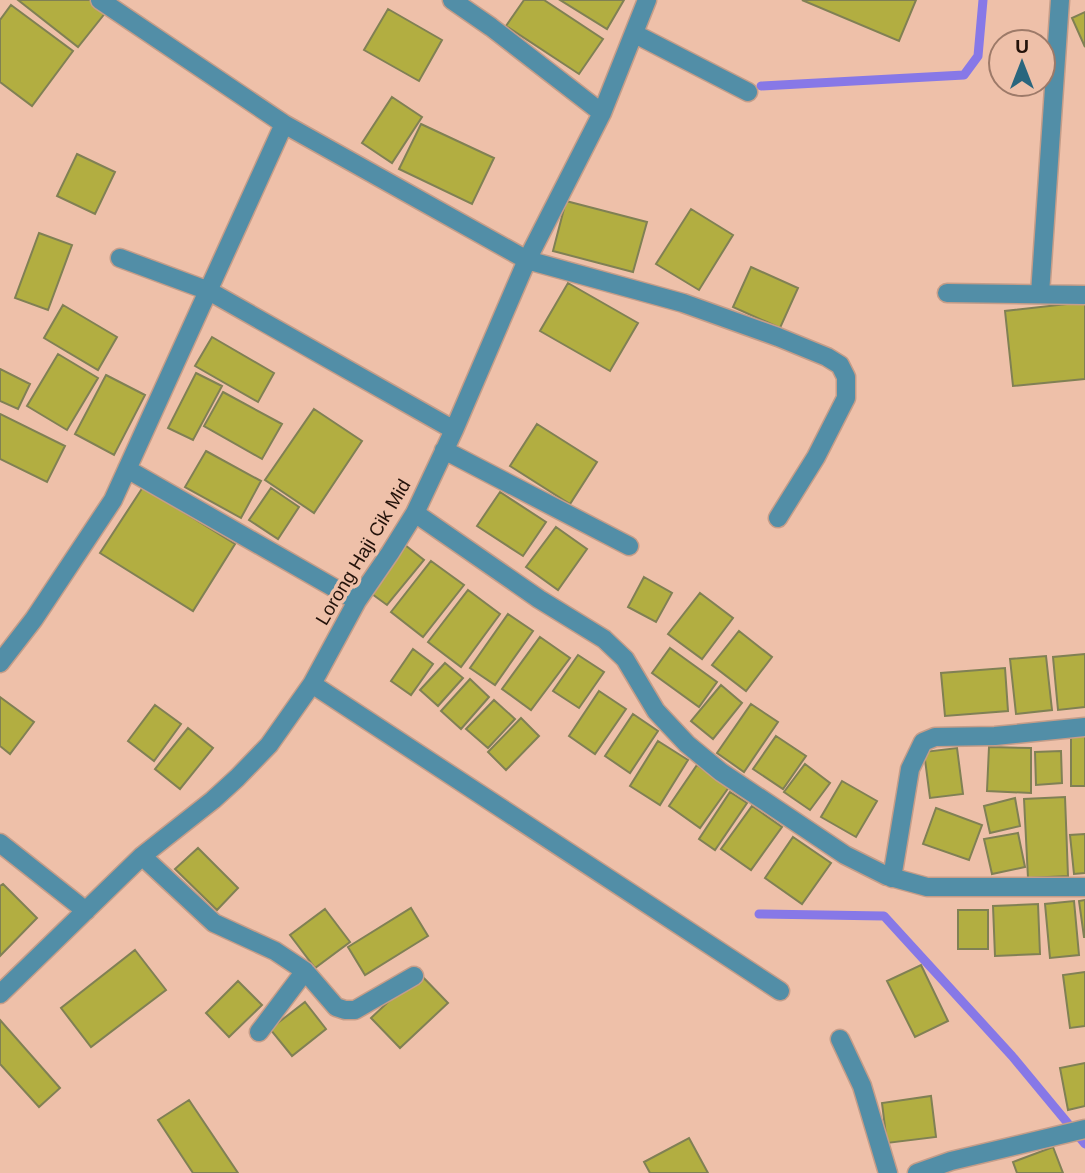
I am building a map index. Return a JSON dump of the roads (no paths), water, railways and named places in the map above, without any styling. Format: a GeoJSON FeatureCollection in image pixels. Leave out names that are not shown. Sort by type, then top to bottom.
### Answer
{"type":"FeatureCollection","features":[{"type":"Feature","properties":{"kind":"street"},"geometry":{"type":"LineString","coordinates":[[100,0],[284,124],[527,260],[683,303],[778,337],[840,365],[846,377],[846,398],[816,457],[778,518]]}},
{"type":"Feature","properties":{"kind":"street"},"geometry":{"type":"LineString","coordinates":[[452,0],[602,113]]}},
{"type":"Feature","properties":{"kind":"street","name":"Lorong Haji Cik Mid"},"geometry":{"type":"LineString","coordinates":[[0,994],[142,856],[237,778],[269,745],[312,684],[357,601],[415,513],[527,260],[602,113],[647,0]]}},
{"type":"Feature","properties":{"kind":"street"},"geometry":{"type":"LineString","coordinates":[[1040,294],[1060,0]]}},
{"type":"Feature","properties":{"kind":"street"},"geometry":{"type":"LineString","coordinates":[[635,34],[748,92]]}},
{"type":"Feature","properties":{"kind":"street"},"geometry":{"type":"LineString","coordinates":[[0,663],[34,619],[113,500],[284,124]]}},
{"type":"Feature","properties":{"kind":"street"},"geometry":{"type":"LineString","coordinates":[[120,258],[209,291],[454,430]]}},
{"type":"Feature","properties":{"kind":"street"},"geometry":{"type":"LineString","coordinates":[[947,293],[1085,296]]}},
{"type":"Feature","properties":{"kind":"street"},"geometry":{"type":"LineString","coordinates":[[444,450],[629,546]]}},
{"type":"Feature","properties":{"kind":"street"},"geometry":{"type":"LineString","coordinates":[[127,469],[357,601]]}},
{"type":"Feature","properties":{"kind":"street"},"geometry":{"type":"LineString","coordinates":[[415,513],[539,599],[604,639],[625,659],[656,711],[687,744],[721,772],[845,855],[889,877],[927,887],[1085,887]]}},
{"type":"Feature","properties":{"kind":"street"},"geometry":{"type":"LineString","coordinates":[[312,684],[780,991]]}},
{"type":"Feature","properties":{"kind":"street"},"geometry":{"type":"LineString","coordinates":[[889,877],[910,769],[923,742],[935,737],[995,736],[1085,727]]}},
{"type":"Feature","properties":{"kind":"street"},"geometry":{"type":"LineString","coordinates":[[0,843],[86,911]]}},
{"type":"Feature","properties":{"kind":"street"},"geometry":{"type":"LineString","coordinates":[[142,856],[214,923],[275,951],[305,971],[336,1007],[355,1010],[414,976]]}},
{"type":"Feature","properties":{"kind":"street"},"geometry":{"type":"LineString","coordinates":[[260,1032],[305,971]]}},
{"type":"Feature","properties":{"kind":"street"},"geometry":{"type":"LineString","coordinates":[[840,1039],[862,1086],[888,1173]]}},
{"type":"Feature","properties":{"kind":"street"},"geometry":{"type":"LineString","coordinates":[[917,1173],[951,1161],[1085,1129]]}},
{"type":"Feature","properties":{"kind":"waterway"},"geometry":{"type":"LineString","coordinates":[[761,86],[964,75],[978,56],[983,0]]}},
{"type":"Feature","properties":{"kind":"waterway"},"geometry":{"type":"LineString","coordinates":[[759,914],[884,916],[1012,1056],[1085,1144]]}}]}
